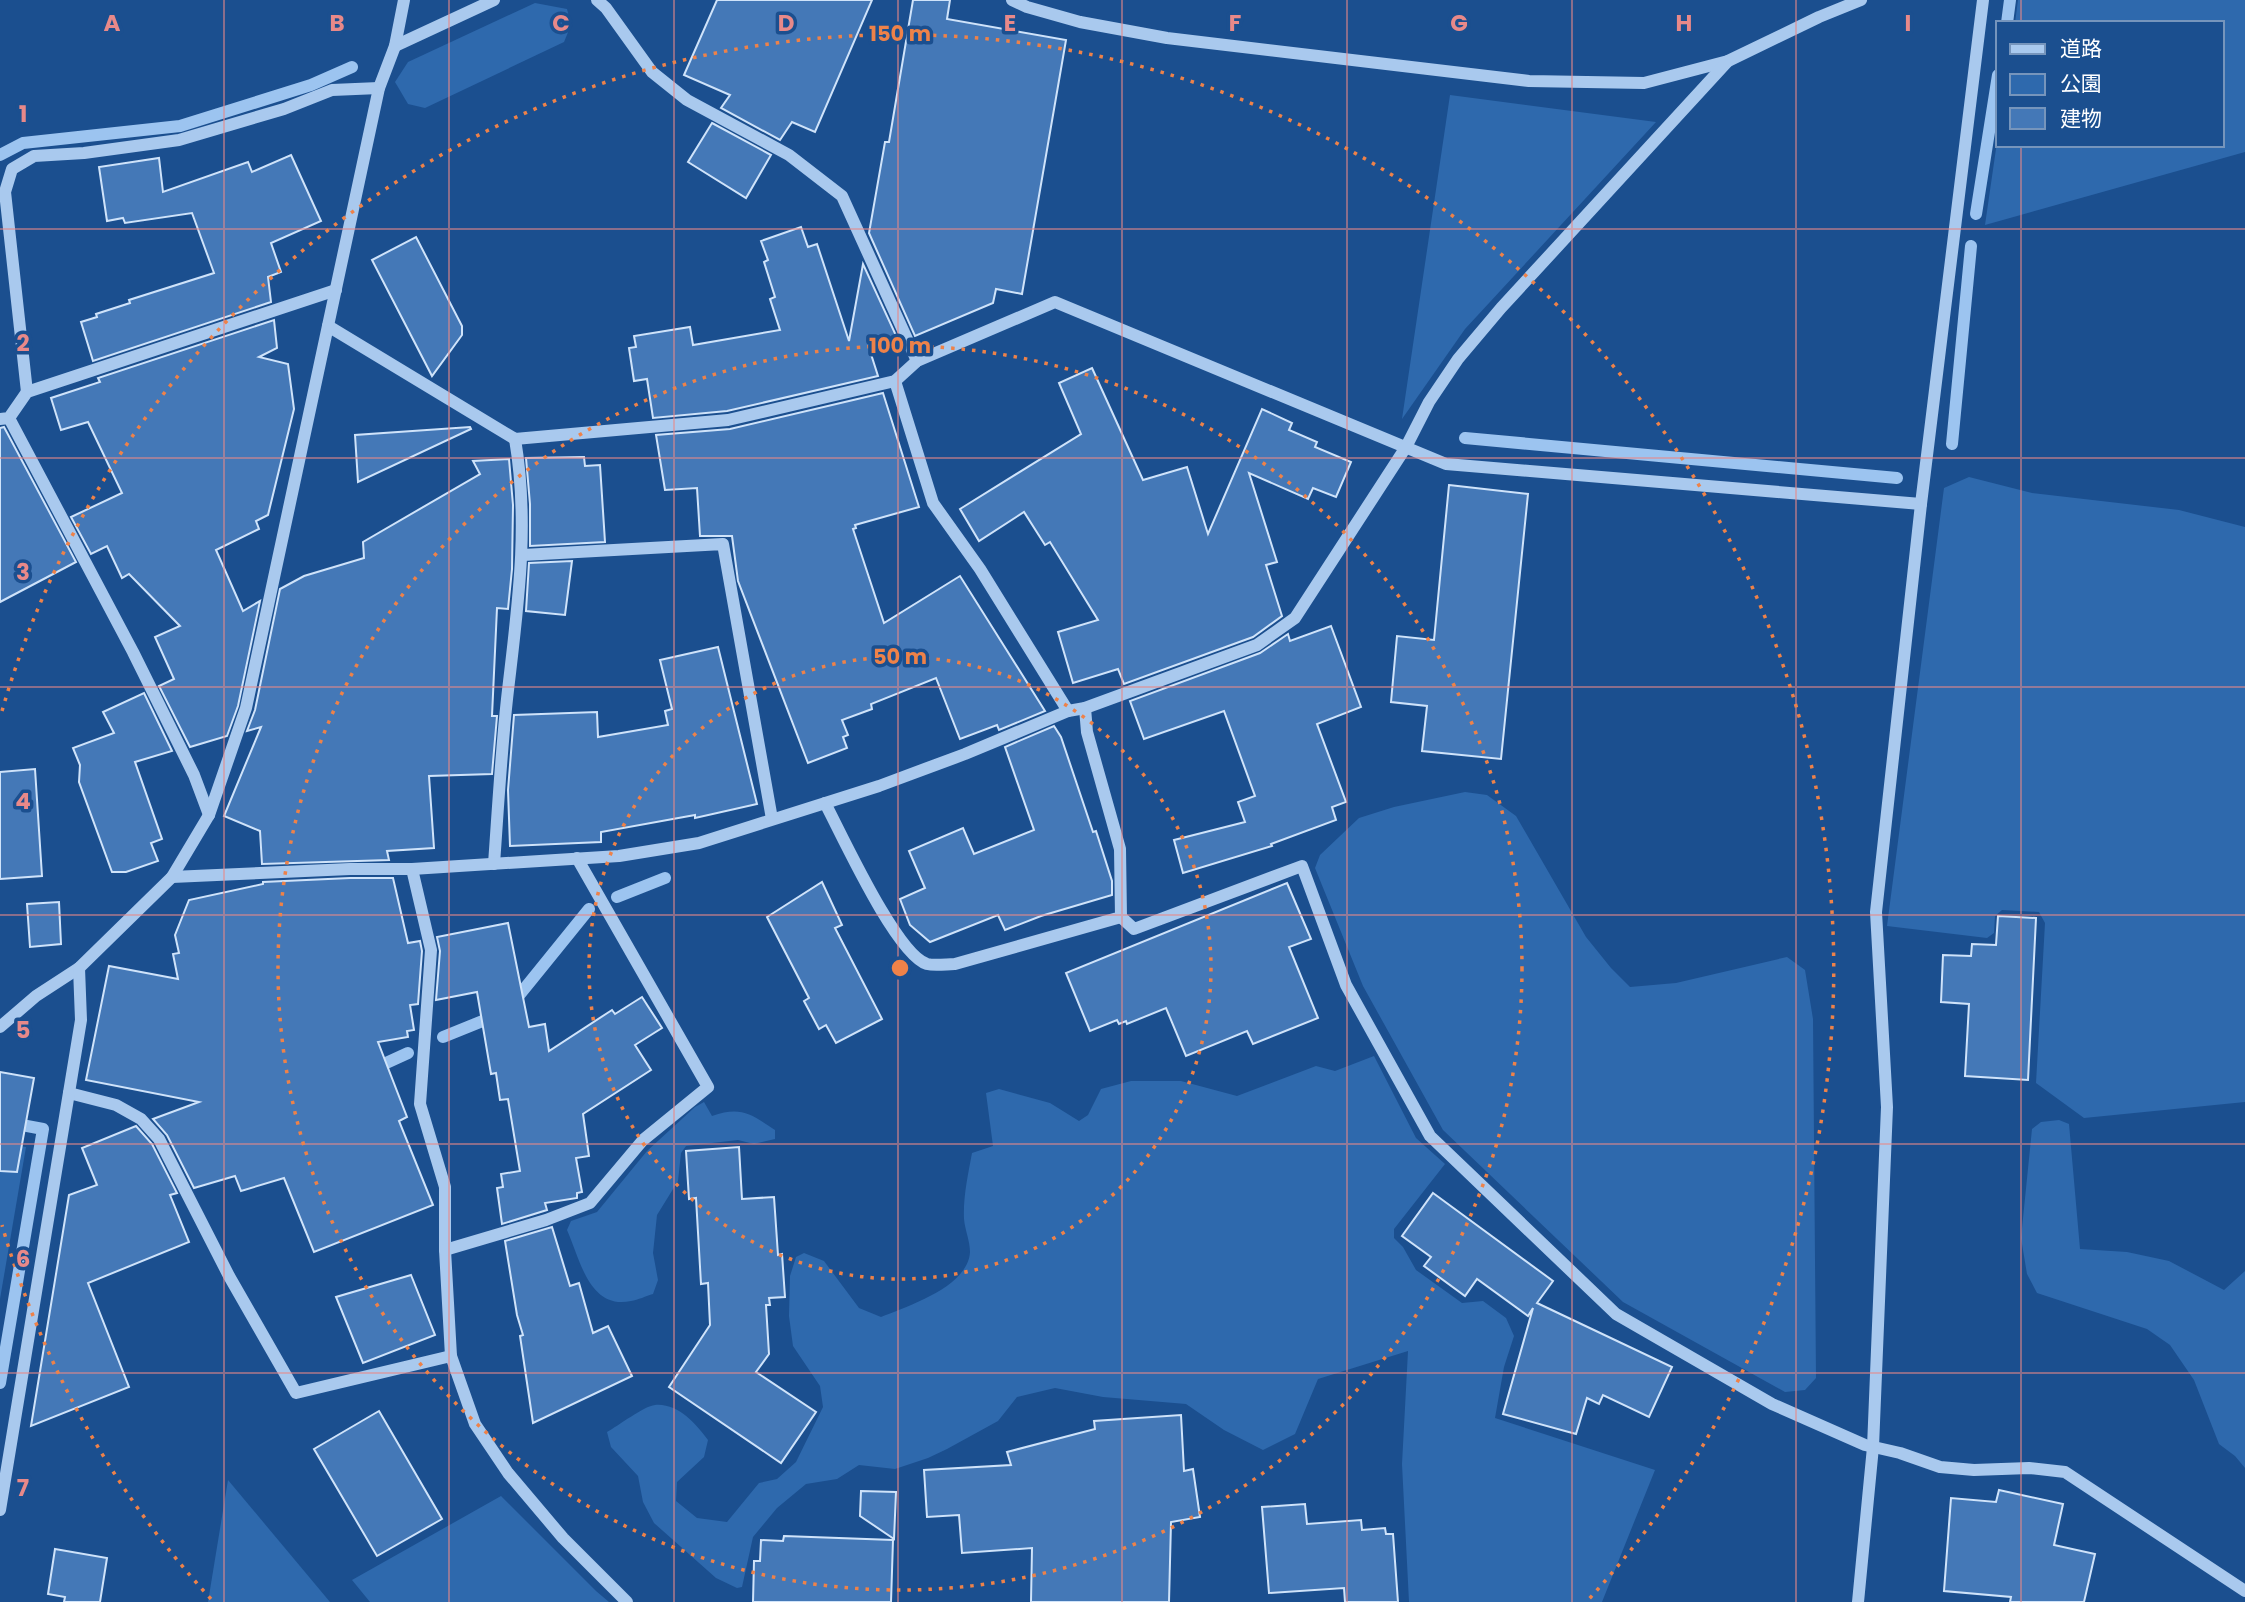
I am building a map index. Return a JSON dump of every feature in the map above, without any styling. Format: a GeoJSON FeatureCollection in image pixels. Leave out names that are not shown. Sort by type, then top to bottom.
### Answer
{"type":"FeatureCollection","features":[{"type":"Feature","properties":{"kind":"street"},"geometry":{"type":"LineString","coordinates":[[0,1027],[36,996],[79,968],[172,877],[209,815],[246,708],[379,88],[395,46],[404,0]]}},
{"type":"Feature","properties":{"kind":"street"},"geometry":{"type":"LineString","coordinates":[[395,46],[494,0]]}},
{"type":"Feature","properties":{"kind":"street"},"geometry":{"type":"LineString","coordinates":[[597,0],[606,8],[652,72],[687,100],[789,155],[842,196],[917,361]]}},
{"type":"Feature","properties":{"kind":"street"},"geometry":{"type":"LineString","coordinates":[[1012,0],[1080,22],[1167,37],[1529,81],[1644,83],[1728,61],[1861,0]]}},
{"type":"Feature","properties":{"kind":"street"},"geometry":{"type":"LineString","coordinates":[[1858,1602],[1874,1447],[1887,1107],[1876,912],[1921,504],[1983,0]]}},
{"type":"Feature","properties":{"kind":"street"},"geometry":{"type":"LineString","coordinates":[[172,877],[412,869],[618,856],[699,843],[965,754],[1069,710],[1085,708],[1257,645],[1295,618],[1406,447],[1429,402],[1458,359],[1501,308],[1728,61]]}},
{"type":"Feature","properties":{"kind":"street"},"geometry":{"type":"LineString","coordinates":[[27,391],[5,192],[12,169],[34,156],[83,153],[178,140],[284,109],[332,90],[379,88]]}},
{"type":"Feature","properties":{"kind":"street"},"geometry":{"type":"LineString","coordinates":[[209,815],[194,775],[133,652],[5,419],[27,391],[336,290]]}},
{"type":"Feature","properties":{"kind":"street"},"geometry":{"type":"LineString","coordinates":[[328,326],[515,439],[728,420],[895,381],[917,361],[1055,302],[1446,464],[1921,504]]}},
{"type":"Feature","properties":{"kind":"street"},"geometry":{"type":"LineString","coordinates":[[895,381],[933,503],[980,569],[1069,710]]}},
{"type":"Feature","properties":{"kind":"street"},"geometry":{"type":"LineString","coordinates":[[494,863],[506,709],[523,555],[522,477],[515,439]]}},
{"type":"Feature","properties":{"kind":"street"},"geometry":{"type":"LineString","coordinates":[[523,555],[723,544],[772,819]]}},
{"type":"Feature","properties":{"kind":"street"},"geometry":{"type":"LineString","coordinates":[[1085,708],[1087,732],[1120,849],[1121,917],[1134,929],[1302,866],[1346,985],[1430,1136],[1615,1314],[1772,1404],[1865,1446],[1900,1453],[1940,1467],[1974,1470],[2029,1468],[2065,1472],[2245,1591]]}},
{"type":"Feature","properties":{"kind":"street"},"geometry":{"type":"LineString","coordinates":[[825,803],[891,927],[906,948],[927,964],[955,964],[1121,917]]}},
{"type":"Feature","properties":{"kind":"street"},"geometry":{"type":"LineString","coordinates":[[445,1250],[546,1220],[590,1203],[643,1140],[708,1087],[577,858]]}},
{"type":"Feature","properties":{"kind":"street"},"geometry":{"type":"LineString","coordinates":[[412,869],[431,950],[420,1104],[444,1187],[451,1356],[475,1424],[508,1473],[563,1538],[627,1602]]}},
{"type":"Feature","properties":{"kind":"street"},"geometry":{"type":"LineString","coordinates":[[0,1510],[81,1020],[79,968]]}},
{"type":"Feature","properties":{"kind":"street"},"geometry":{"type":"LineString","coordinates":[[69,1093],[116,1105],[141,1119],[159,1139],[229,1276],[296,1393],[451,1356]]}},
{"type":"Feature","properties":{"kind":"green space"},"geometry":{"type":"Polygon","coordinates":[[[2018,0],[2245,0],[2245,152],[1985,225],[1996,147],[2224,147],[2224,21],[2015,21],[2018,0]]]}},
{"type":"Feature","properties":{"kind":"green space"},"geometry":{"type":"Polygon","coordinates":[[[535,3],[567,9],[571,25],[564,42],[425,108],[408,104],[395,82],[408,62],[535,3]]]}},
{"type":"Feature","properties":{"kind":"green space"},"geometry":{"type":"Polygon","coordinates":[[[1450,95],[1656,122],[1465,329],[1402,419],[1450,95]]]}},
{"type":"Feature","properties":{"kind":"green space"},"geometry":{"type":"Polygon","coordinates":[[[1969,477],[2032,493],[2179,510],[2245,527],[2245,1102],[2084,1118],[2036,1083],[2045,923],[2039,912],[2002,910],[1995,916],[1994,933],[1987,938],[1887,926],[1944,488],[1969,477]]]}},
{"type":"Feature","properties":{"kind":"green space"},"geometry":{"type":"Polygon","coordinates":[[[1465,792],[1487,795],[1516,816],[1586,937],[1630,987],[1676,983],[1787,957],[1805,970],[1813,1019],[1816,1378],[1805,1390],[1785,1392],[1623,1302],[1443,1130],[1363,986],[1315,868],[1320,855],[1359,818],[1394,807],[1465,792]]]}},
{"type":"Feature","properties":{"kind":"green space"},"geometry":{"type":"Polygon","coordinates":[[[1374,1056],[1416,1138],[1445,1164],[1394,1229],[1394,1238],[1403,1247],[1416,1270],[1462,1303],[1483,1301],[1506,1318],[1514,1336],[1504,1367],[1495,1418],[1655,1470],[1602,1602],[1409,1602],[1402,1464],[1408,1351],[1318,1379],[1295,1434],[1263,1450],[1224,1430],[1186,1404],[1103,1397],[1055,1388],[1017,1397],[998,1421],[928,1458],[895,1469],[859,1465],[837,1479],[806,1484],[777,1508],[753,1537],[742,1587],[737,1588],[716,1578],[654,1523],[643,1502],[638,1476],[611,1447],[607,1432],[638,1412],[655,1405],[671,1407],[692,1421],[708,1440],[704,1457],[677,1482],[676,1501],[697,1518],[727,1522],[759,1483],[777,1479],[796,1462],[823,1407],[820,1386],[793,1346],[789,1316],[790,1276],[796,1257],[804,1253],[824,1261],[859,1308],[881,1317],[935,1294],[948,1285],[967,1264],[970,1252],[964,1211],[972,1153],[993,1146],[986,1093],[999,1089],[1050,1103],[1079,1121],[1088,1115],[1101,1089],[1131,1081],[1181,1081],[1237,1096],[1316,1066],[1335,1071],[1374,1056]]]}},
{"type":"Feature","properties":{"kind":"green space"},"geometry":{"type":"Polygon","coordinates":[[[704,1102],[712,1116],[738,1112],[752,1116],[775,1130],[775,1139],[754,1144],[738,1140],[686,1146],[681,1153],[678,1181],[657,1215],[653,1253],[658,1280],[653,1294],[631,1301],[617,1302],[605,1298],[588,1280],[582,1268],[567,1230],[571,1221],[597,1212],[647,1151],[704,1102]]]}},
{"type":"Feature","properties":{"kind":"green space"},"geometry":{"type":"Polygon","coordinates":[[[2059,1120],[2069,1124],[2080,1249],[2127,1252],[2169,1261],[2224,1290],[2245,1271],[2245,1468],[2219,1444],[2194,1380],[2170,1345],[2147,1329],[2037,1293],[2027,1274],[2021,1238],[2032,1129],[2041,1122],[2059,1120]]]}},
{"type":"Feature","properties":{"kind":"green space"},"geometry":{"type":"Polygon","coordinates":[[[0,1143],[26,1147],[0,1299],[0,1143]]]}},
{"type":"Feature","properties":{"kind":"green space"},"geometry":{"type":"Polygon","coordinates":[[[228,1480],[330,1602],[208,1602],[228,1480]]]}},
{"type":"Feature","properties":{"kind":"green space"},"geometry":{"type":"Polygon","coordinates":[[[501,1496],[609,1602],[370,1602],[352,1580],[501,1496]]]}},
{"type":"Feature","properties":{"kind":"building"},"geometry":{"type":"Polygon","coordinates":[[[717,0],[872,0],[815,132],[792,122],[780,140],[721,108],[730,95],[684,75],[717,0]]]}},
{"type":"Feature","properties":{"kind":"building"},"geometry":{"type":"Polygon","coordinates":[[[913,0],[950,0],[947,19],[1066,40],[1022,294],[996,289],[993,303],[915,336],[869,233],[885,142],[889,142],[913,0]]]}},
{"type":"Feature","properties":{"kind":"building"},"geometry":{"type":"Polygon","coordinates":[[[712,123],[771,155],[746,198],[688,162],[712,123]]]}},
{"type":"Feature","properties":{"kind":"building"},"geometry":{"type":"Polygon","coordinates":[[[291,155],[321,221],[271,243],[281,272],[268,277],[271,302],[93,361],[81,322],[130,303],[129,300],[214,273],[192,213],[125,223],[123,218],[107,221],[99,167],[159,158],[163,192],[248,162],[252,172],[291,155]]]}},
{"type":"Feature","properties":{"kind":"building"},"geometry":{"type":"Polygon","coordinates":[[[801,227],[808,247],[817,244],[849,341],[863,264],[899,342],[871,354],[878,376],[727,411],[653,418],[647,379],[634,381],[629,348],[636,347],[634,336],[690,327],[693,345],[780,330],[770,299],[775,297],[764,262],[768,260],[761,241],[801,227]]]}},
{"type":"Feature","properties":{"kind":"building"},"geometry":{"type":"Polygon","coordinates":[[[416,237],[462,326],[462,335],[432,376],[372,260],[416,237]]]}},
{"type":"Feature","properties":{"kind":"building"},"geometry":{"type":"Polygon","coordinates":[[[274,320],[277,348],[259,357],[288,364],[294,409],[268,515],[256,521],[259,529],[216,550],[243,611],[260,601],[238,706],[227,736],[190,747],[159,686],[174,679],[155,637],[180,626],[129,574],[122,578],[107,546],[91,554],[71,517],[122,493],[88,422],[61,430],[51,398],[100,382],[98,378],[274,320]]]}},
{"type":"Feature","properties":{"kind":"building"},"geometry":{"type":"Polygon","coordinates":[[[1092,368],[1143,480],[1187,467],[1208,534],[1262,409],[1292,423],[1289,430],[1317,442],[1315,447],[1351,462],[1336,497],[1313,488],[1308,499],[1249,473],[1277,562],[1266,565],[1282,616],[1253,637],[1124,684],[1118,669],[1073,683],[1058,632],[1098,620],[1050,542],[1045,545],[1024,512],[979,541],[960,509],[1081,434],[1059,383],[1092,368]]]}},
{"type":"Feature","properties":{"kind":"building"},"geometry":{"type":"Polygon","coordinates":[[[883,393],[919,507],[855,525],[856,528],[853,529],[884,623],[960,576],[1045,711],[999,730],[997,725],[960,739],[936,678],[871,704],[872,709],[842,720],[848,735],[843,737],[847,748],[808,763],[738,581],[732,536],[700,536],[697,488],[665,490],[656,435],[730,429],[883,393]]]}},
{"type":"Feature","properties":{"kind":"building"},"geometry":{"type":"Polygon","coordinates":[[[4,427],[76,562],[0,602],[0,428],[4,427]]]}},
{"type":"Feature","properties":{"kind":"building"},"geometry":{"type":"Polygon","coordinates":[[[471,429],[358,482],[355,435],[471,429]]]}},
{"type":"Feature","properties":{"kind":"building"},"geometry":{"type":"Polygon","coordinates":[[[584,457],[585,466],[600,465],[605,542],[530,546],[526,458],[584,457]]]}},
{"type":"Feature","properties":{"kind":"building"},"geometry":{"type":"Polygon","coordinates":[[[509,459],[513,505],[512,569],[508,609],[497,608],[492,716],[497,716],[492,774],[429,776],[434,848],[387,851],[389,860],[262,864],[260,831],[224,816],[261,727],[247,731],[255,710],[280,589],[304,576],[364,558],[363,542],[480,474],[473,461],[509,459]]]}},
{"type":"Feature","properties":{"kind":"building"},"geometry":{"type":"Polygon","coordinates":[[[1449,485],[1528,494],[1501,759],[1422,751],[1427,706],[1391,702],[1397,636],[1434,640],[1449,485]]]}},
{"type":"Feature","properties":{"kind":"building"},"geometry":{"type":"Polygon","coordinates":[[[572,561],[565,615],[526,611],[529,563],[572,561]]]}},
{"type":"Feature","properties":{"kind":"building"},"geometry":{"type":"Polygon","coordinates":[[[1331,626],[1361,707],[1317,724],[1346,802],[1332,807],[1336,820],[1271,844],[1272,846],[1183,873],[1174,840],[1245,822],[1238,802],[1255,796],[1224,711],[1144,739],[1130,701],[1260,653],[1288,634],[1290,641],[1331,626]]]}},
{"type":"Feature","properties":{"kind":"building"},"geometry":{"type":"Polygon","coordinates":[[[718,647],[757,804],[695,818],[695,815],[601,832],[601,842],[510,846],[508,790],[514,715],[597,712],[598,737],[668,725],[665,711],[672,709],[660,660],[718,647]]]}},
{"type":"Feature","properties":{"kind":"building"},"geometry":{"type":"Polygon","coordinates":[[[144,693],[172,751],[135,762],[162,839],[151,843],[158,861],[126,872],[112,872],[79,782],[80,765],[73,748],[114,733],[103,712],[144,693]]]}},
{"type":"Feature","properties":{"kind":"building"},"geometry":{"type":"Polygon","coordinates":[[[1054,726],[1061,737],[1093,832],[1096,831],[1112,881],[1112,895],[1041,916],[1005,930],[998,915],[930,942],[910,925],[900,899],[925,888],[909,851],[963,828],[974,854],[1034,830],[1005,747],[1054,726]]]}},
{"type":"Feature","properties":{"kind":"building"},"geometry":{"type":"Polygon","coordinates":[[[35,769],[42,876],[0,879],[0,772],[35,769]]]}},
{"type":"Feature","properties":{"kind":"building"},"geometry":{"type":"Polygon","coordinates":[[[393,878],[408,943],[420,941],[422,951],[418,1004],[410,1005],[414,1030],[407,1031],[408,1037],[378,1042],[407,1117],[399,1121],[433,1205],[314,1252],[284,1178],[241,1191],[235,1176],[194,1188],[167,1135],[153,1119],[199,1102],[86,1080],[109,966],[178,979],[173,954],[179,953],[175,935],[189,900],[263,882],[393,878]]]}},
{"type":"Feature","properties":{"kind":"building"},"geometry":{"type":"Polygon","coordinates":[[[822,882],[842,925],[835,928],[882,1019],[836,1043],[826,1025],[819,1029],[804,1001],[809,998],[767,917],[822,882]]]}},
{"type":"Feature","properties":{"kind":"building"},"geometry":{"type":"Polygon","coordinates":[[[1287,883],[1311,939],[1289,947],[1318,1018],[1253,1044],[1247,1031],[1186,1056],[1166,1008],[1127,1024],[1126,1021],[1119,1024],[1117,1020],[1090,1031],[1066,973],[1287,883]]]}},
{"type":"Feature","properties":{"kind":"building"},"geometry":{"type":"Polygon","coordinates":[[[59,902],[61,944],[30,947],[27,904],[59,902]]]}},
{"type":"Feature","properties":{"kind":"building"},"geometry":{"type":"Polygon","coordinates":[[[1998,916],[2036,918],[2028,1080],[1965,1076],[1969,1004],[1941,1002],[1943,955],[1971,956],[1972,944],[1996,945],[1998,916]]]}},
{"type":"Feature","properties":{"kind":"building"},"geometry":{"type":"Polygon","coordinates":[[[508,923],[529,1027],[545,1024],[549,1051],[612,1010],[615,1014],[642,997],[662,1028],[635,1045],[651,1070],[583,1114],[589,1156],[576,1158],[582,1192],[577,1193],[577,1198],[545,1203],[547,1210],[502,1224],[497,1188],[503,1187],[501,1174],[520,1171],[508,1099],[500,1100],[496,1073],[491,1074],[477,992],[436,1000],[440,951],[437,937],[508,923]]]}},
{"type":"Feature","properties":{"kind":"building"},"geometry":{"type":"Polygon","coordinates":[[[0,1072],[34,1078],[17,1172],[0,1171],[0,1072]]]}},
{"type":"Feature","properties":{"kind":"building"},"geometry":{"type":"Polygon","coordinates":[[[136,1126],[152,1144],[177,1193],[170,1195],[189,1242],[88,1283],[129,1387],[31,1426],[69,1195],[97,1185],[82,1148],[136,1126]]]}},
{"type":"Feature","properties":{"kind":"building"},"geometry":{"type":"Polygon","coordinates":[[[739,1147],[742,1199],[774,1197],[778,1255],[782,1254],[785,1297],[769,1298],[770,1305],[766,1305],[769,1354],[756,1372],[816,1412],[781,1463],[669,1387],[710,1325],[708,1283],[701,1284],[696,1198],[689,1199],[686,1151],[739,1147]]]}},
{"type":"Feature","properties":{"kind":"building"},"geometry":{"type":"Polygon","coordinates":[[[1433,1193],[1553,1281],[1537,1303],[1672,1367],[1649,1417],[1603,1395],[1599,1404],[1587,1398],[1576,1434],[1503,1414],[1533,1308],[1528,1316],[1477,1279],[1465,1296],[1424,1266],[1431,1257],[1402,1236],[1433,1193]]]}},
{"type":"Feature","properties":{"kind":"building"},"geometry":{"type":"Polygon","coordinates":[[[552,1227],[570,1286],[579,1283],[593,1333],[608,1326],[632,1376],[533,1423],[520,1336],[523,1335],[517,1315],[505,1241],[552,1227]]]}},
{"type":"Feature","properties":{"kind":"building"},"geometry":{"type":"Polygon","coordinates":[[[411,1275],[435,1335],[363,1363],[336,1297],[411,1275]]]}},
{"type":"Feature","properties":{"kind":"building"},"geometry":{"type":"Polygon","coordinates":[[[379,1411],[442,1519],[377,1556],[314,1449],[379,1411]]]}},
{"type":"Feature","properties":{"kind":"building"},"geometry":{"type":"Polygon","coordinates":[[[1181,1415],[1184,1471],[1193,1469],[1200,1517],[1171,1522],[1169,1602],[1031,1602],[1032,1548],[962,1553],[959,1515],[927,1517],[924,1470],[1011,1465],[1007,1452],[1095,1429],[1094,1421],[1181,1415]]]}},
{"type":"Feature","properties":{"kind":"building"},"geometry":{"type":"Polygon","coordinates":[[[1999,1490],[2063,1504],[2054,1545],[2095,1554],[2084,1602],[2010,1602],[2011,1597],[1944,1591],[1951,1498],[1996,1502],[1999,1490]]]}},
{"type":"Feature","properties":{"kind":"building"},"geometry":{"type":"Polygon","coordinates":[[[861,1491],[896,1492],[894,1539],[860,1516],[861,1491]]]}},
{"type":"Feature","properties":{"kind":"building"},"geometry":{"type":"Polygon","coordinates":[[[1305,1504],[1307,1524],[1361,1520],[1362,1530],[1385,1528],[1386,1534],[1393,1534],[1398,1602],[1345,1602],[1344,1588],[1269,1593],[1262,1507],[1305,1504]]]}},
{"type":"Feature","properties":{"kind":"building"},"geometry":{"type":"Polygon","coordinates":[[[784,1536],[893,1540],[891,1602],[753,1602],[754,1561],[760,1561],[761,1540],[783,1541],[784,1536]]]}},
{"type":"Feature","properties":{"kind":"building"},"geometry":{"type":"Polygon","coordinates":[[[55,1549],[107,1558],[100,1602],[64,1602],[65,1597],[48,1594],[55,1549]]]}},
{"type":"Feature","properties":{"kind":"waterway"},"geometry":{"type":"LineString","coordinates":[[2007,21],[2010,0]]}},
{"type":"Feature","properties":{"kind":"waterway"},"geometry":{"type":"LineString","coordinates":[[0,155],[23,143],[180,126],[311,85],[352,67]]}},
{"type":"Feature","properties":{"kind":"waterway"},"geometry":{"type":"LineString","coordinates":[[1976,214],[1996,88]]}},
{"type":"Feature","properties":{"kind":"waterway"},"geometry":{"type":"LineString","coordinates":[[1952,444],[1971,246]]}},
{"type":"Feature","properties":{"kind":"waterway"},"geometry":{"type":"LineString","coordinates":[[1465,438],[1897,478]]}},
{"type":"Feature","properties":{"kind":"waterway"},"geometry":{"type":"LineString","coordinates":[[617,897],[665,878]]}},
{"type":"Feature","properties":{"kind":"waterway"},"geometry":{"type":"LineString","coordinates":[[512,1004],[589,909]]}},
{"type":"Feature","properties":{"kind":"waterway"},"geometry":{"type":"LineString","coordinates":[[443,1037],[495,1016]]}},
{"type":"Feature","properties":{"kind":"waterway"},"geometry":{"type":"LineString","coordinates":[[373,1069],[408,1053]]}},
{"type":"Feature","properties":{"kind":"waterway"},"geometry":{"type":"LineString","coordinates":[[0,1121],[43,1129],[0,1383]]}}]}
